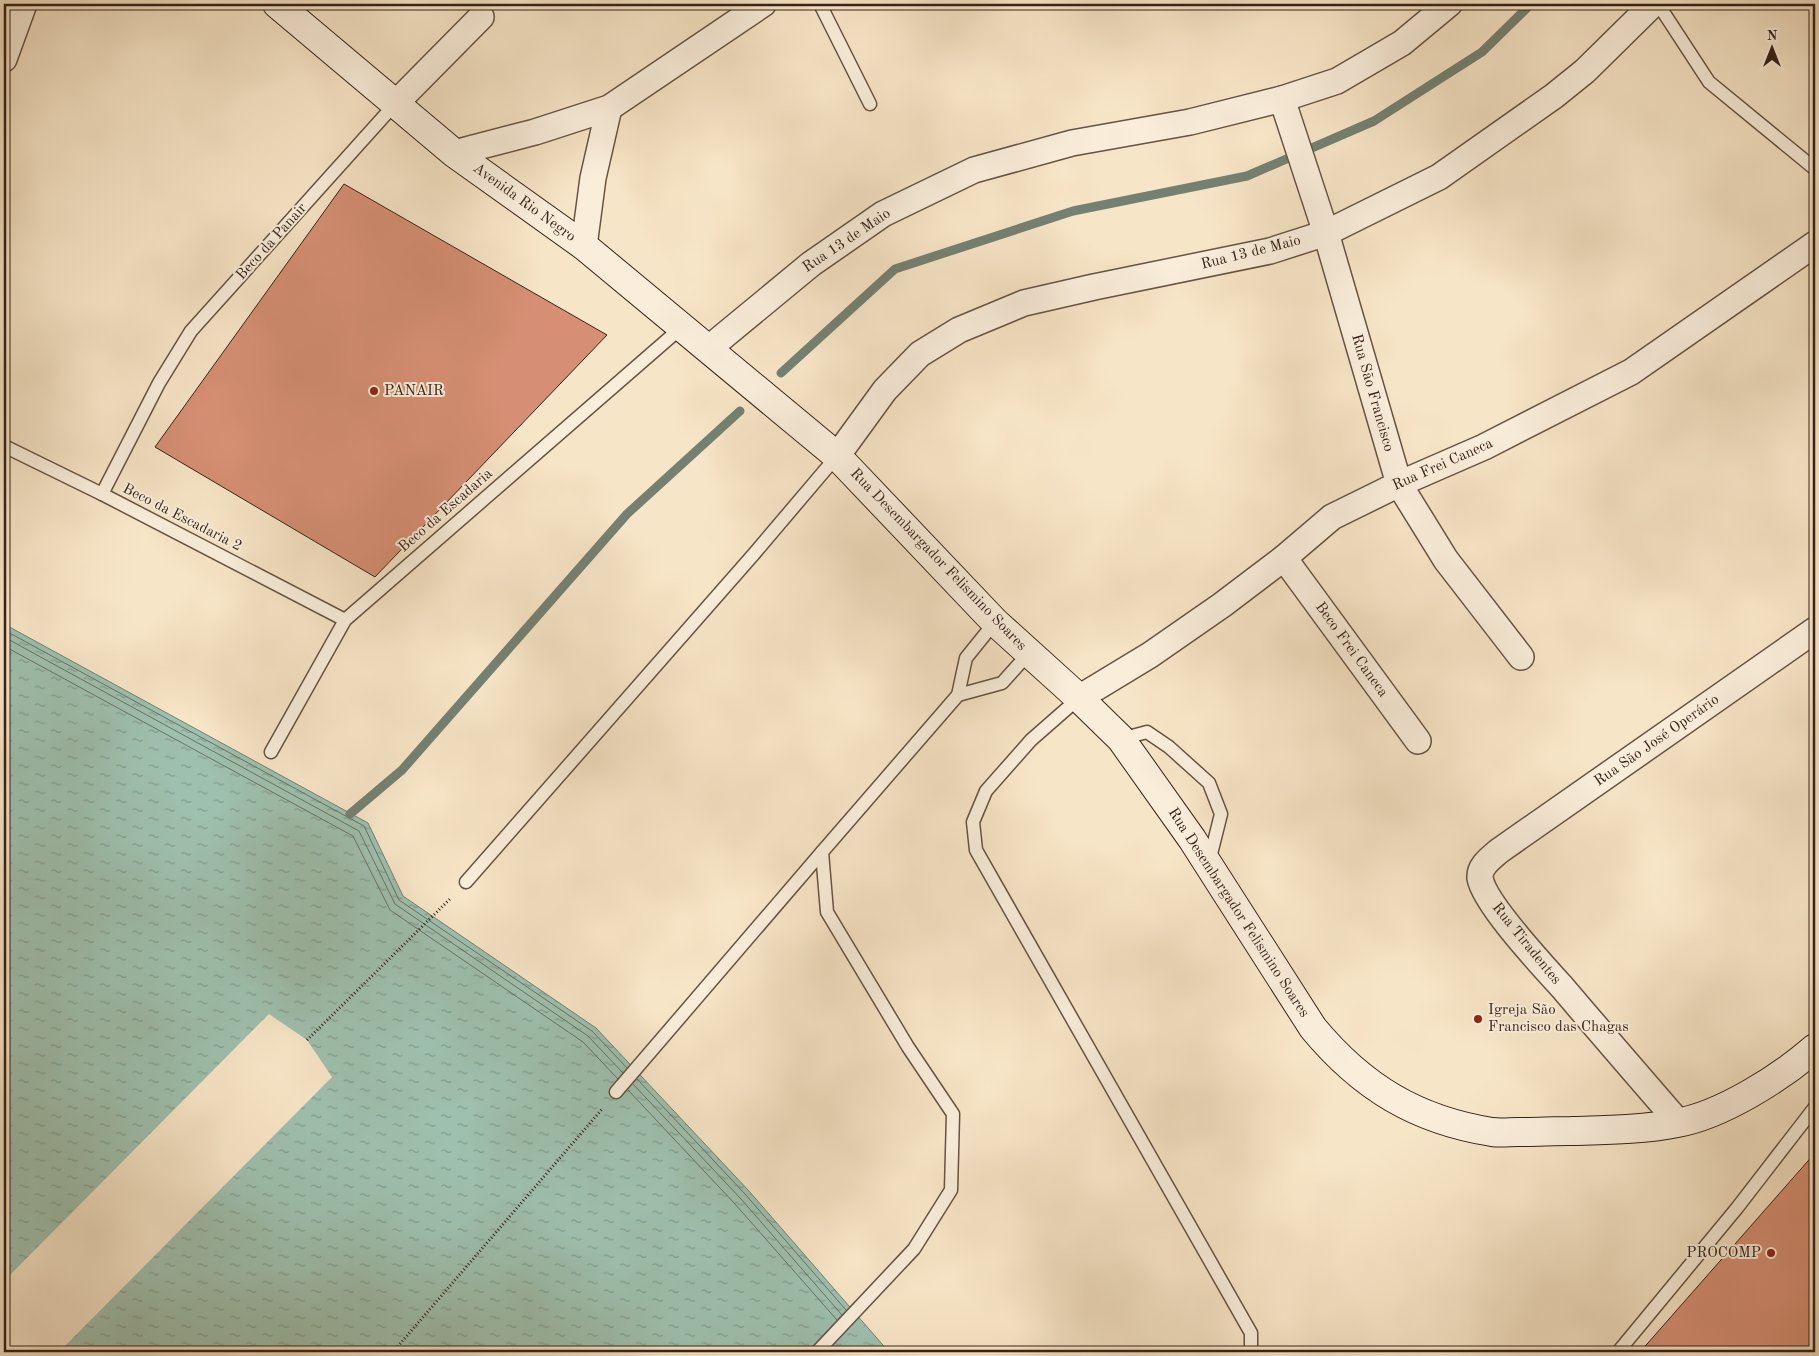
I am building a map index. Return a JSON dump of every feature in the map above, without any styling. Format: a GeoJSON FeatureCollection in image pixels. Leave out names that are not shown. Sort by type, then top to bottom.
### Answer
{"type":"FeatureCollection","features":[{"type":"Feature","properties":{"kind":"street"},"geometry":{"type":"LineString","coordinates":[[4,59],[24,4]]}},
{"type":"Feature","properties":{"kind":"street","name":"Avenida Rio Negro"},"geometry":{"type":"LineString","coordinates":[[277,4],[454,153],[584,246],[772,402]]}},
{"type":"Feature","properties":{"kind":"street"},"geometry":{"type":"LineString","coordinates":[[454,153],[535,132],[609,108],[763,4]]}},
{"type":"Feature","properties":{"kind":"street","name":"Rua 13 de Maio"},"geometry":{"type":"LineString","coordinates":[[708,349],[811,264],[883,214],[974,170],[1072,144],[1284,106],[1337,81],[1402,42],[1449,4]]}},
{"type":"Feature","properties":{"kind":"street","name":"Rua 13 de Maio"},"geometry":{"type":"LineString","coordinates":[[836,456],[885,390],[920,354],[959,330],[1024,303],[1270,251],[1322,224],[1439,178],[1554,96],[1585,71],[1653,4]]}},
{"type":"Feature","properties":{"kind":"street","name":"Beco da Panair"},"geometry":{"type":"LineString","coordinates":[[395,104],[481,17]]}},
{"type":"Feature","properties":{"kind":"street","name":"Rua São Francisco"},"geometry":{"type":"LineString","coordinates":[[1284,106],[1322,224],[1399,484],[1446,560],[1521,658]]}},
{"type":"Feature","properties":{"kind":"street"},"geometry":{"type":"LineString","coordinates":[[584,246],[593,178],[609,108]]}},
{"type":"Feature","properties":{"kind":"street","name":"Rua Frei Caneca"},"geometry":{"type":"LineString","coordinates":[[1079,698],[1150,655],[1222,605],[1284,558],[1332,517],[1399,484],[1484,447],[1631,372],[1812,253]]}},
{"type":"Feature","properties":{"kind":"street","name":"Rua Desembargador Felismino Soares"},"geometry":{"type":"LineString","coordinates":[[772,402],[836,456],[995,622],[1121,739],[1208,864],[1313,1028],[1332,1050],[1365,1080],[1395,1100],[1439,1120],[1493,1132],[1651,1127],[1679,1123],[1721,1109],[1754,1091],[1815,1048]]}},
{"type":"Feature","properties":{"kind":"street","name":"Beco Frei Caneca"},"geometry":{"type":"LineString","coordinates":[[1284,558],[1418,742]]}},
{"type":"Feature","properties":{"kind":"street","name":"Rua São José Operário"},"geometry":{"type":"LineString","coordinates":[[1499,851],[1815,630]]}},
{"type":"Feature","properties":{"kind":"street","name":"Rua Tiradentes"},"geometry":{"type":"LineString","coordinates":[[1499,851],[1483,866],[1481,872],[1482,884],[1492,901],[1516,935],[1679,1123]]}},
{"type":"Feature","properties":{"kind":"lane"},"geometry":{"type":"LineString","coordinates":[[820,4],[870,104]]}},
{"type":"Feature","properties":{"kind":"lane"},"geometry":{"type":"LineString","coordinates":[[1658,4],[1709,82],[1815,169]]}},
{"type":"Feature","properties":{"kind":"lane","name":"Beco da Panair"},"geometry":{"type":"LineString","coordinates":[[102,494],[159,384],[191,332],[395,104]]}},
{"type":"Feature","properties":{"kind":"lane","name":"Beco da Escadaria"},"geometry":{"type":"LineString","coordinates":[[271,752],[345,620],[682,327]]}},
{"type":"Feature","properties":{"kind":"lane","name":"Beco da Escadaria 2"},"geometry":{"type":"LineString","coordinates":[[4,446],[102,494],[345,620]]}},
{"type":"Feature","properties":{"kind":"lane"},"geometry":{"type":"LineString","coordinates":[[466,882],[753,555],[836,456]]}},
{"type":"Feature","properties":{"kind":"lane"},"geometry":{"type":"LineString","coordinates":[[616,1092],[958,695],[966,658],[995,622]]}},
{"type":"Feature","properties":{"kind":"lane"},"geometry":{"type":"LineString","coordinates":[[958,695],[1002,683],[1029,653]]}},
{"type":"Feature","properties":{"kind":"lane"},"geometry":{"type":"LineString","coordinates":[[1079,698],[1031,740],[986,791],[973,822],[976,850],[1251,1333],[1251,1352]]}},
{"type":"Feature","properties":{"kind":"lane"},"geometry":{"type":"LineString","coordinates":[[1121,739],[1147,732],[1169,747],[1209,783],[1221,814],[1208,864]]}},
{"type":"Feature","properties":{"kind":"lane"},"geometry":{"type":"LineString","coordinates":[[817,1352],[914,1249],[952,1190],[953,1114],[908,1047],[827,912],[822,852]]}},
{"type":"Feature","properties":{"kind":"lane"},"geometry":{"type":"LineString","coordinates":[[1618,1352],[1737,1208],[1815,1107]]}},
{"type":"Feature","properties":{"kind":"path"},"geometry":{"type":"LineString","coordinates":[[307,1040],[466,882]]}},
{"type":"Feature","properties":{"kind":"path"},"geometry":{"type":"LineString","coordinates":[[394,1352],[616,1092]]}},
{"type":"Feature","properties":{"kind":"water"},"geometry":{"type":"Polygon","coordinates":[[[4,624],[368,823],[403,896],[596,1028],[749,1191],[889,1352],[4,1352],[4,624]]]}},
{"type":"Feature","properties":{"kind":"pier"},"geometry":{"type":"Polygon","coordinates":[[[269,1014],[307,1040],[332,1077],[59,1352],[4,1352],[4,1281],[269,1014]]]}},
{"type":"Feature","properties":{"kind":"building","name":"PANAIR"},"geometry":{"type":"Polygon","coordinates":[[[344,184],[607,335],[375,577],[155,447],[344,184]]]}},
{"type":"Feature","properties":{"kind":"building","name":"PROCOMP"},"geometry":{"type":"Polygon","coordinates":[[[1815,1153],[1815,1352],[1640,1352],[1815,1153]]]}},
{"type":"Feature","properties":{"kind":"waterway"},"geometry":{"type":"LineString","coordinates":[[781,373],[895,269],[1073,211],[1247,176],[1374,121],[1482,52],[1531,4]]}},
{"type":"Feature","properties":{"kind":"waterway"},"geometry":{"type":"LineString","coordinates":[[350,814],[402,770],[627,514],[740,411]]}},
{"type":"Feature","properties":{"kind":"place","name":"PANAIR"},"geometry":{"type":"Point","coordinates":[374,391]}},
{"type":"Feature","properties":{"kind":"place","name":"Igreja São Francisco das Chagas"},"geometry":{"type":"Point","coordinates":[1478,1019]}},
{"type":"Feature","properties":{"kind":"place","name":"PROCOMP"},"geometry":{"type":"Point","coordinates":[1771,1253]}}]}
